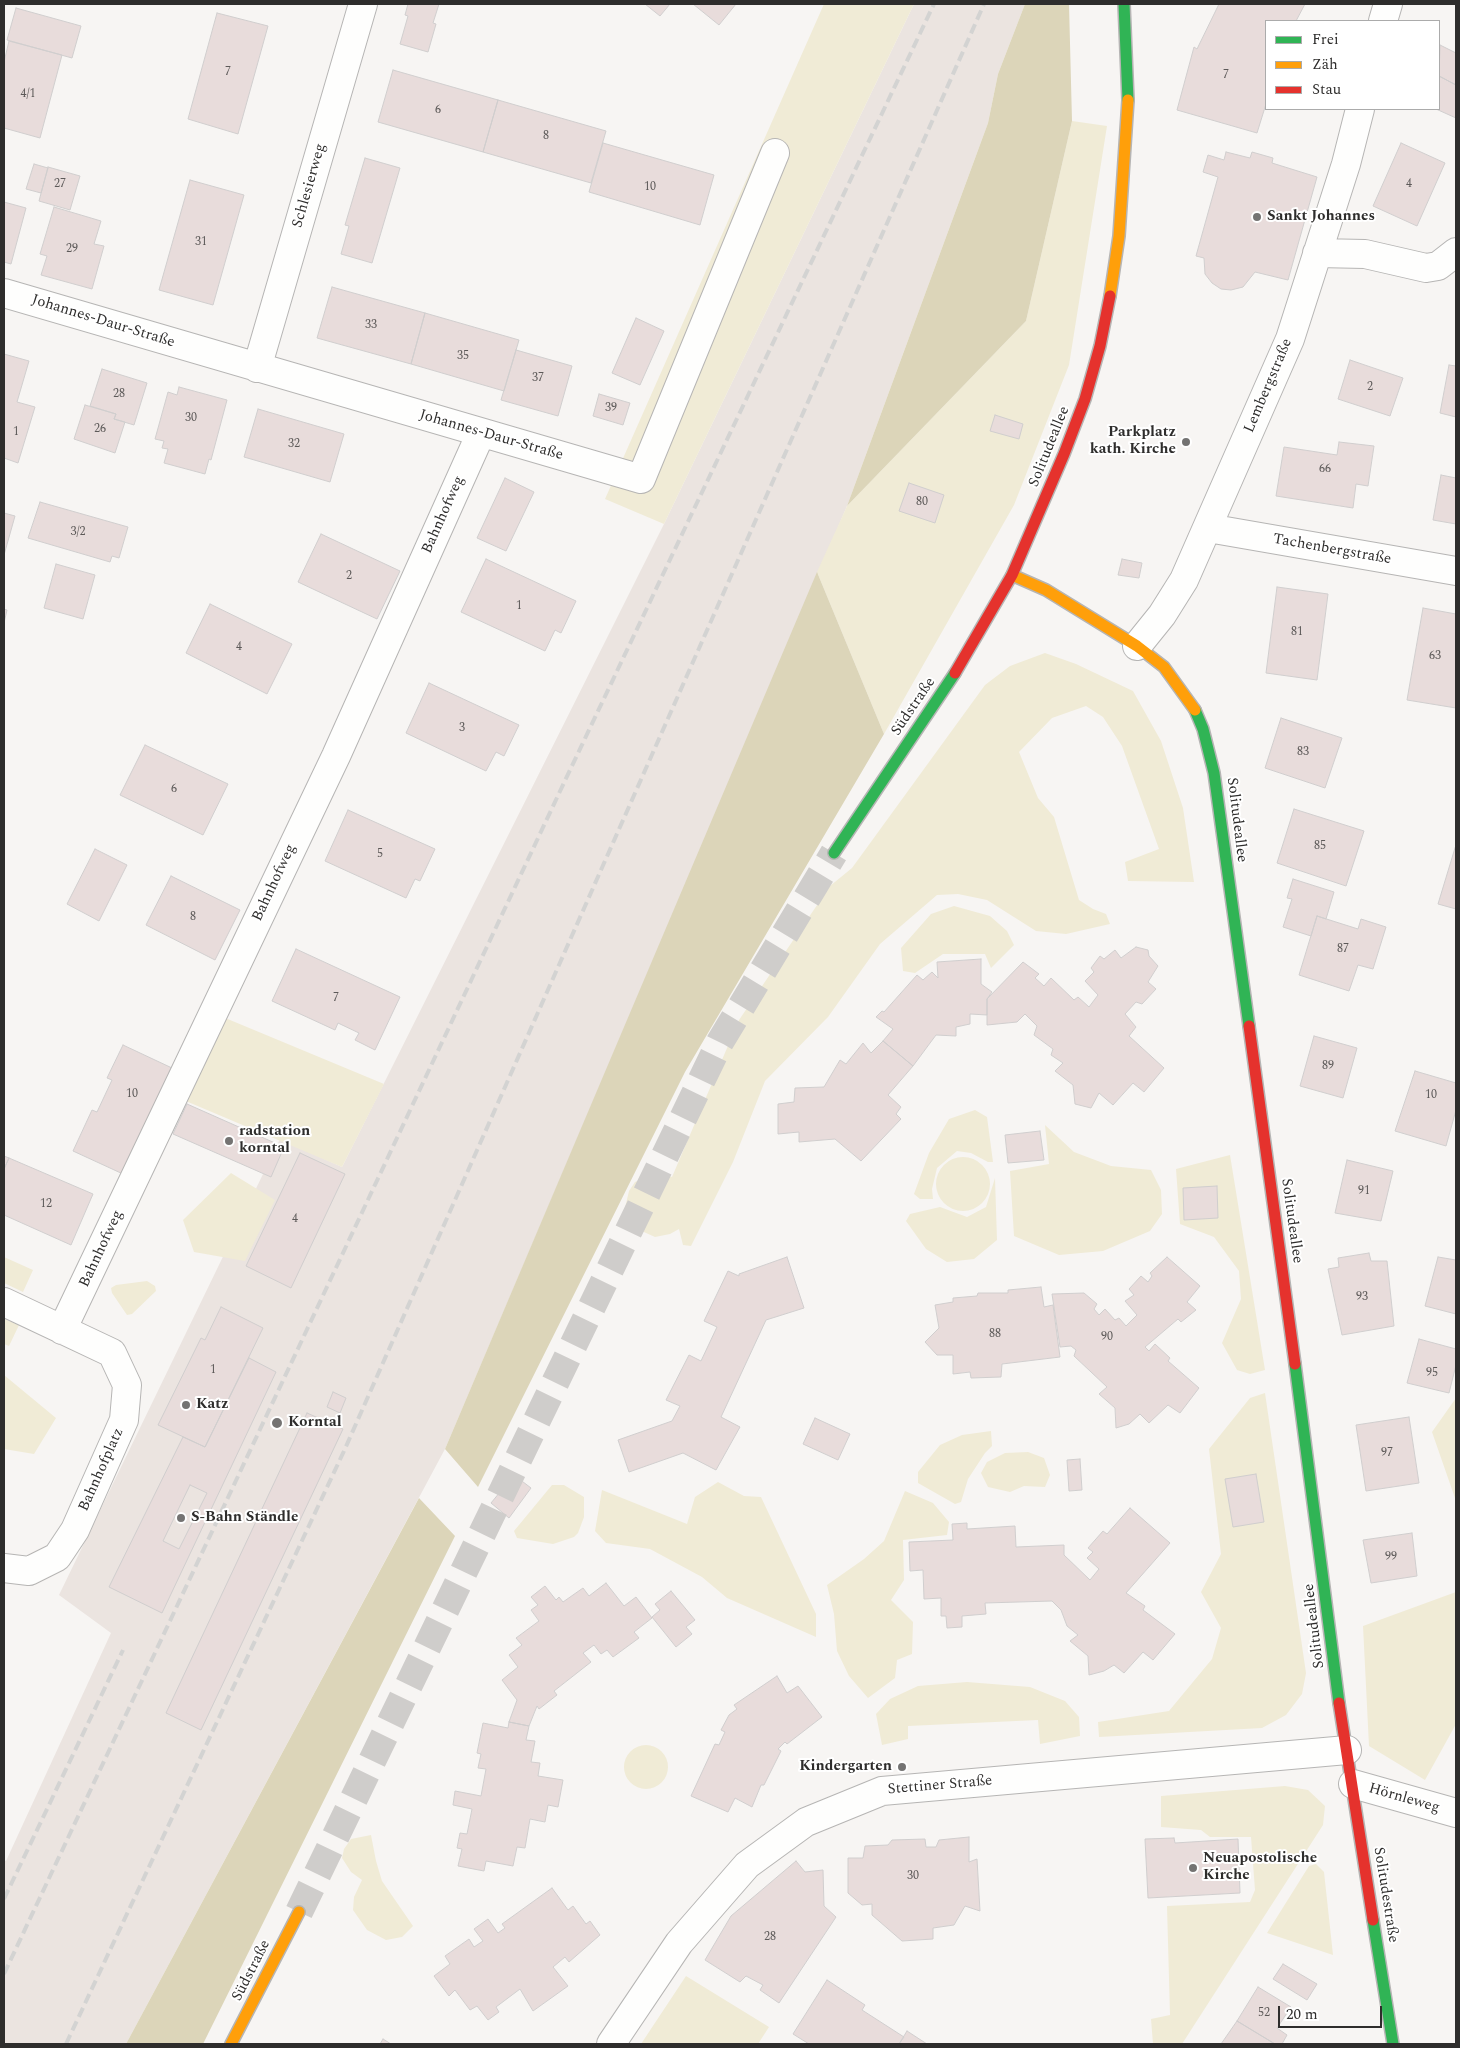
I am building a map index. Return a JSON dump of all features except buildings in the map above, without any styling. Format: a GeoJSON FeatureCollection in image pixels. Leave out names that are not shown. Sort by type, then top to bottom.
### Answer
{"type":"FeatureCollection","features":[{"type":"Feature","properties":{"kind":"main road","name":"Solitudeallee"},"geometry":{"type":"LineString","coordinates":[[1124,7],[1128,106],[1120,236],[1113,282],[1100,346],[1085,400],[1012,575],[1046,590],[1137,646],[1164,667],[1192,703],[1203,729],[1214,773],[1347,1750]]}},
{"type":"Feature","properties":{"kind":"main road","name":"Südstraße"},"geometry":{"type":"LineString","coordinates":[[834,853],[956,672],[1012,575]]}},
{"type":"Feature","properties":{"kind":"main road","name":"Solitudestraße"},"geometry":{"type":"LineString","coordinates":[[1347,1750],[1393,2044]]}},
{"type":"Feature","properties":{"kind":"main road","name":"Südstraße"},"geometry":{"type":"LineString","coordinates":[[231,2044],[299,1912]]}},
{"type":"Feature","properties":{"kind":"street","name":"Schlesierweg"},"geometry":{"type":"LineString","coordinates":[[257,368],[363,4]]}},
{"type":"Feature","properties":{"kind":"street"},"geometry":{"type":"LineString","coordinates":[[1383,20],[1388,4]]}},
{"type":"Feature","properties":{"kind":"street","name":"Lembergstraße"},"geometry":{"type":"LineString","coordinates":[[1137,646],[1162,615],[1184,580],[1290,339],[1346,164],[1360,110]]}},
{"type":"Feature","properties":{"kind":"street","name":"Johannes-Daur-Straße"},"geometry":{"type":"LineString","coordinates":[[4,293],[641,479],[775,153]]}},
{"type":"Feature","properties":{"kind":"street"},"geometry":{"type":"LineString","coordinates":[[1317,253],[1365,254],[1426,268],[1438,266],[1456,252]]}},
{"type":"Feature","properties":{"kind":"street","name":"Bahnhofweg"},"geometry":{"type":"LineString","coordinates":[[62,1330],[336,756],[481,433]]}},
{"type":"Feature","properties":{"kind":"street","name":"Tachenbergstraße"},"geometry":{"type":"LineString","coordinates":[[1208,528],[1456,571]]}},
{"type":"Feature","properties":{"kind":"street","name":"Bahnhofplatz"},"geometry":{"type":"LineString","coordinates":[[4,1302],[112,1353],[127,1386],[124,1420],[75,1530],[57,1557],[29,1571],[4,1568]]}},
{"type":"Feature","properties":{"kind":"street","name":"Stettiner Straße"},"geometry":{"type":"LineString","coordinates":[[611,2044],[679,1943],[747,1865],[806,1822],[882,1790],[1347,1750]]}},
{"type":"Feature","properties":{"kind":"street","name":"Hörnleweg"},"geometry":{"type":"LineString","coordinates":[[1353,1784],[1456,1813]]}},
{"type":"Feature","properties":{"kind":"shaded area"},"geometry":{"type":"Polygon","coordinates":[[[824,4],[914,4],[664,524],[605,499],[824,4]]]}},
{"type":"Feature","properties":{"kind":"shaded area"},"geometry":{"type":"Polygon","coordinates":[[[914,4],[1025,4],[998,74],[988,123],[847,506],[445,1449],[126,2044],[4,2044],[4,1860],[6,1861],[111,1633],[59,1595],[280,1139],[342,1167],[664,524],[914,4]]]}},
{"type":"Feature","properties":{"kind":"shaded area"},"geometry":{"type":"Polygon","coordinates":[[[1025,4],[1069,4],[1072,121],[1026,321],[847,506],[988,123],[998,74],[1025,4]]]}},
{"type":"Feature","properties":{"kind":"shaded area"},"geometry":{"type":"Polygon","coordinates":[[[1072,121],[1107,126],[1069,365],[1014,505],[884,734],[817,572],[847,506],[1026,321],[1072,121]]]}},
{"type":"Feature","properties":{"kind":"shaded area"},"geometry":{"type":"Polygon","coordinates":[[[817,572],[884,734],[685,1072],[478,1487],[445,1449],[817,572]]]}},
{"type":"Feature","properties":{"kind":"shaded area"},"geometry":{"type":"Polygon","coordinates":[[[1045,653],[1076,664],[1133,691],[1161,741],[1183,808],[1194,882],[1128,881],[1125,862],[1159,849],[1122,746],[1103,717],[1086,706],[1052,718],[1019,752],[1038,798],[1054,817],[1079,900],[1093,909],[1106,914],[1110,924],[1066,934],[1036,931],[987,900],[958,894],[937,895],[880,944],[828,1017],[765,1081],[733,1162],[691,1246],[683,1245],[679,1229],[670,1234],[655,1237],[635,1228],[625,1208],[629,1191],[635,1182],[650,1175],[661,1174],[672,1177],[739,1020],[830,886],[852,868],[985,685],[1010,666],[1045,653]]]}},
{"type":"Feature","properties":{"kind":"shaded area"},"geometry":{"type":"Polygon","coordinates":[[[954,906],[990,916],[1007,931],[1014,945],[991,968],[985,954],[943,954],[915,973],[903,971],[901,948],[931,914],[954,906]]]}},
{"type":"Feature","properties":{"kind":"shaded area"},"geometry":{"type":"Polygon","coordinates":[[[206,1010],[384,1084],[342,1167],[181,1099],[206,1010]]]}},
{"type":"Feature","properties":{"kind":"shaded area"},"geometry":{"type":"Polygon","coordinates":[[[975,1110],[987,1117],[993,1162],[988,1162],[971,1153],[957,1151],[937,1168],[932,1189],[933,1199],[920,1199],[914,1194],[929,1153],[949,1119],[975,1110]]]}},
{"type":"Feature","properties":{"kind":"shaded area"},"geometry":{"type":"Polygon","coordinates":[[[1045,1125],[1074,1152],[1111,1166],[1151,1170],[1161,1190],[1162,1214],[1150,1231],[1103,1251],[1059,1255],[1014,1236],[1010,1171],[1049,1164],[1045,1125]]]}},
{"type":"Feature","properties":{"kind":"shaded area"},"geometry":{"type":"Polygon","coordinates":[[[1230,1155],[1265,1370],[1250,1374],[1237,1370],[1222,1343],[1241,1299],[1239,1271],[1214,1237],[1180,1224],[1176,1169],[1230,1155]]]}},
{"type":"Feature","properties":{"kind":"shaded area"},"geometry":{"type":"Polygon","coordinates":[[[963,1157],[973,1159],[982,1165],[988,1174],[990,1184],[988,1194],[982,1203],[973,1209],[963,1211],[953,1209],[944,1203],[938,1194],[936,1184],[938,1174],[944,1165],[953,1159],[963,1157]]]}},
{"type":"Feature","properties":{"kind":"shaded area"},"geometry":{"type":"Polygon","coordinates":[[[231,1173],[275,1200],[245,1261],[194,1252],[183,1220],[231,1173]]]}},
{"type":"Feature","properties":{"kind":"shaded area"},"geometry":{"type":"Polygon","coordinates":[[[995,1178],[997,1240],[974,1259],[947,1262],[926,1249],[906,1221],[910,1214],[940,1207],[967,1217],[986,1207],[995,1178]]]}},
{"type":"Feature","properties":{"kind":"shaded area"},"geometry":{"type":"Polygon","coordinates":[[[4,1257],[33,1270],[23,1292],[4,1283],[4,1257]]]}},
{"type":"Feature","properties":{"kind":"shaded area"},"geometry":{"type":"Polygon","coordinates":[[[147,1281],[155,1286],[156,1291],[132,1314],[127,1315],[112,1293],[111,1288],[116,1285],[147,1281]]]}},
{"type":"Feature","properties":{"kind":"shaded area"},"geometry":{"type":"Polygon","coordinates":[[[4,1319],[19,1325],[9,1346],[4,1344],[4,1319]]]}},
{"type":"Feature","properties":{"kind":"shaded area"},"geometry":{"type":"Polygon","coordinates":[[[4,1375],[56,1418],[34,1454],[4,1449],[4,1375]]]}},
{"type":"Feature","properties":{"kind":"shaded area"},"geometry":{"type":"Polygon","coordinates":[[[1265,1393],[1306,1673],[1302,1694],[1286,1715],[1262,1728],[1099,1737],[1098,1722],[1169,1711],[1212,1659],[1221,1628],[1201,1592],[1221,1554],[1209,1449],[1250,1398],[1265,1393]]]}},
{"type":"Feature","properties":{"kind":"shaded area"},"geometry":{"type":"Polygon","coordinates":[[[1456,1398],[1456,1501],[1432,1432],[1456,1398]]]}},
{"type":"Feature","properties":{"kind":"shaded area"},"geometry":{"type":"Polygon","coordinates":[[[991,1431],[992,1446],[985,1453],[968,1479],[961,1502],[955,1504],[918,1483],[918,1472],[940,1445],[962,1435],[991,1431]]]}},
{"type":"Feature","properties":{"kind":"shaded area"},"geometry":{"type":"Polygon","coordinates":[[[1028,1452],[1044,1458],[1050,1475],[1045,1487],[1024,1486],[1010,1492],[988,1487],[981,1473],[987,1462],[1005,1453],[1028,1452]]]}},
{"type":"Feature","properties":{"kind":"shaded area"},"geometry":{"type":"Polygon","coordinates":[[[718,1482],[744,1496],[761,1497],[816,1614],[816,1637],[727,1598],[702,1577],[650,1549],[606,1543],[595,1531],[602,1490],[687,1524],[695,1497],[718,1482]]]}},
{"type":"Feature","properties":{"kind":"shaded area"},"geometry":{"type":"Polygon","coordinates":[[[552,1485],[564,1485],[584,1497],[584,1517],[578,1533],[574,1537],[553,1544],[517,1538],[514,1531],[552,1485]]]}},
{"type":"Feature","properties":{"kind":"shaded area"},"geometry":{"type":"Polygon","coordinates":[[[905,1491],[933,1503],[949,1522],[947,1535],[903,1540],[904,1580],[891,1600],[913,1622],[912,1654],[897,1660],[895,1678],[868,1698],[849,1676],[837,1651],[834,1614],[827,1585],[864,1559],[884,1541],[905,1491]]]}},
{"type":"Feature","properties":{"kind":"shaded area"},"geometry":{"type":"Polygon","coordinates":[[[419,1498],[455,1536],[203,2044],[126,2044],[419,1498]]]}},
{"type":"Feature","properties":{"kind":"shaded area"},"geometry":{"type":"Polygon","coordinates":[[[1456,1592],[1456,1724],[1425,1780],[1369,1746],[1363,1626],[1456,1592]]]}},
{"type":"Feature","properties":{"kind":"shaded area"},"geometry":{"type":"Polygon","coordinates":[[[967,1682],[1030,1687],[1065,1701],[1079,1717],[1080,1736],[1040,1744],[1038,1720],[908,1726],[908,1739],[882,1745],[876,1714],[890,1699],[918,1686],[967,1682]]]}},
{"type":"Feature","properties":{"kind":"shaded area"},"geometry":{"type":"Polygon","coordinates":[[[646,1745],[658,1749],[664,1755],[668,1767],[664,1779],[658,1785],[646,1789],[634,1785],[628,1779],[624,1767],[628,1755],[634,1749],[646,1745]]]}},
{"type":"Feature","properties":{"kind":"shaded area"},"geometry":{"type":"Polygon","coordinates":[[[1285,1786],[1308,1790],[1325,1806],[1323,1825],[1182,2044],[1153,2044],[1151,2019],[1170,2015],[1167,1906],[1250,1902],[1255,1890],[1251,1837],[1210,1837],[1201,1830],[1161,1827],[1161,1796],[1285,1786]]]}},
{"type":"Feature","properties":{"kind":"shaded area"},"geometry":{"type":"Polygon","coordinates":[[[371,1835],[382,1881],[413,1926],[402,1937],[386,1940],[367,1930],[353,1910],[354,1897],[362,1880],[351,1872],[342,1858],[344,1849],[351,1839],[371,1835]]]}},
{"type":"Feature","properties":{"kind":"shaded area"},"geometry":{"type":"Polygon","coordinates":[[[1316,1864],[1324,1872],[1333,1955],[1267,1933],[1309,1866],[1316,1864]]]}},
{"type":"Feature","properties":{"kind":"shaded area"},"geometry":{"type":"Polygon","coordinates":[[[686,1976],[769,2027],[758,2044],[641,2044],[686,1976]]]}},
{"type":"Feature","properties":{"kind":"tunnel"},"geometry":{"type":"LineString","coordinates":[[299,1912],[720,1042],[834,853]]}},
{"type":"Feature","properties":{"kind":"railway"},"geometry":{"type":"LineString","coordinates":[[4,1974],[570,770],[934,4]]}},
{"type":"Feature","properties":{"kind":"railway"},"geometry":{"type":"LineString","coordinates":[[66,2044],[344,1451],[984,4]]}},
{"type":"Feature","properties":{"kind":"railway"},"geometry":{"type":"LineString","coordinates":[[4,1899],[123,1650]]}},
{"type":"Feature","properties":{"kind":"traffic: fast"},"geometry":{"type":"LineString","coordinates":[[1124,4],[1128,100]]}},
{"type":"Feature","properties":{"kind":"traffic: fast"},"geometry":{"type":"LineString","coordinates":[[834,853],[955,673]]}},
{"type":"Feature","properties":{"kind":"traffic: fast"},"geometry":{"type":"LineString","coordinates":[[1195,710],[1203,729],[1214,773],[1249,1026]]}},
{"type":"Feature","properties":{"kind":"traffic: fast"},"geometry":{"type":"LineString","coordinates":[[1295,1364],[1339,1703]]}},
{"type":"Feature","properties":{"kind":"traffic: fast"},"geometry":{"type":"LineString","coordinates":[[1373,1920],[1393,2044]]}},
{"type":"Feature","properties":{"kind":"traffic: slow"},"geometry":{"type":"LineString","coordinates":[[1110,296],[1119,236],[1128,100]]}},
{"type":"Feature","properties":{"kind":"traffic: slow"},"geometry":{"type":"LineString","coordinates":[[1012,575],[1046,590],[1137,646],[1164,667],[1195,710]]}},
{"type":"Feature","properties":{"kind":"traffic: slow"},"geometry":{"type":"LineString","coordinates":[[231,2044],[299,1912]]}},
{"type":"Feature","properties":{"kind":"traffic: jam"},"geometry":{"type":"LineString","coordinates":[[955,673],[1012,575],[1064,454],[1085,399],[1100,346],[1110,296]]}},
{"type":"Feature","properties":{"kind":"traffic: jam"},"geometry":{"type":"LineString","coordinates":[[1249,1026],[1295,1364]]}},
{"type":"Feature","properties":{"kind":"traffic: jam"},"geometry":{"type":"LineString","coordinates":[[1339,1703],[1373,1920]]}},
{"type":"Feature","properties":{"kind":"place","name":"Sankt Johannes"},"geometry":{"type":"Point","coordinates":[1257,217]}},
{"type":"Feature","properties":{"kind":"place","name":"Parkplatz kath. Kirche"},"geometry":{"type":"Point","coordinates":[1186,442]}},
{"type":"Feature","properties":{"kind":"place","name":"radstation korntal"},"geometry":{"type":"Point","coordinates":[229,1141]}},
{"type":"Feature","properties":{"kind":"place","name":"Katz"},"geometry":{"type":"Point","coordinates":[186,1405]}},
{"type":"Feature","properties":{"kind":"place","name":"Korntal"},"geometry":{"type":"Point","coordinates":[277,1423]}},
{"type":"Feature","properties":{"kind":"place","name":"S-Bahn Ständle"},"geometry":{"type":"Point","coordinates":[181,1518]}},
{"type":"Feature","properties":{"kind":"place","name":"Kindergarten"},"geometry":{"type":"Point","coordinates":[902,1767]}},
{"type":"Feature","properties":{"kind":"place","name":"Neuapostolische Kirche"},"geometry":{"type":"Point","coordinates":[1193,1868]}}]}
